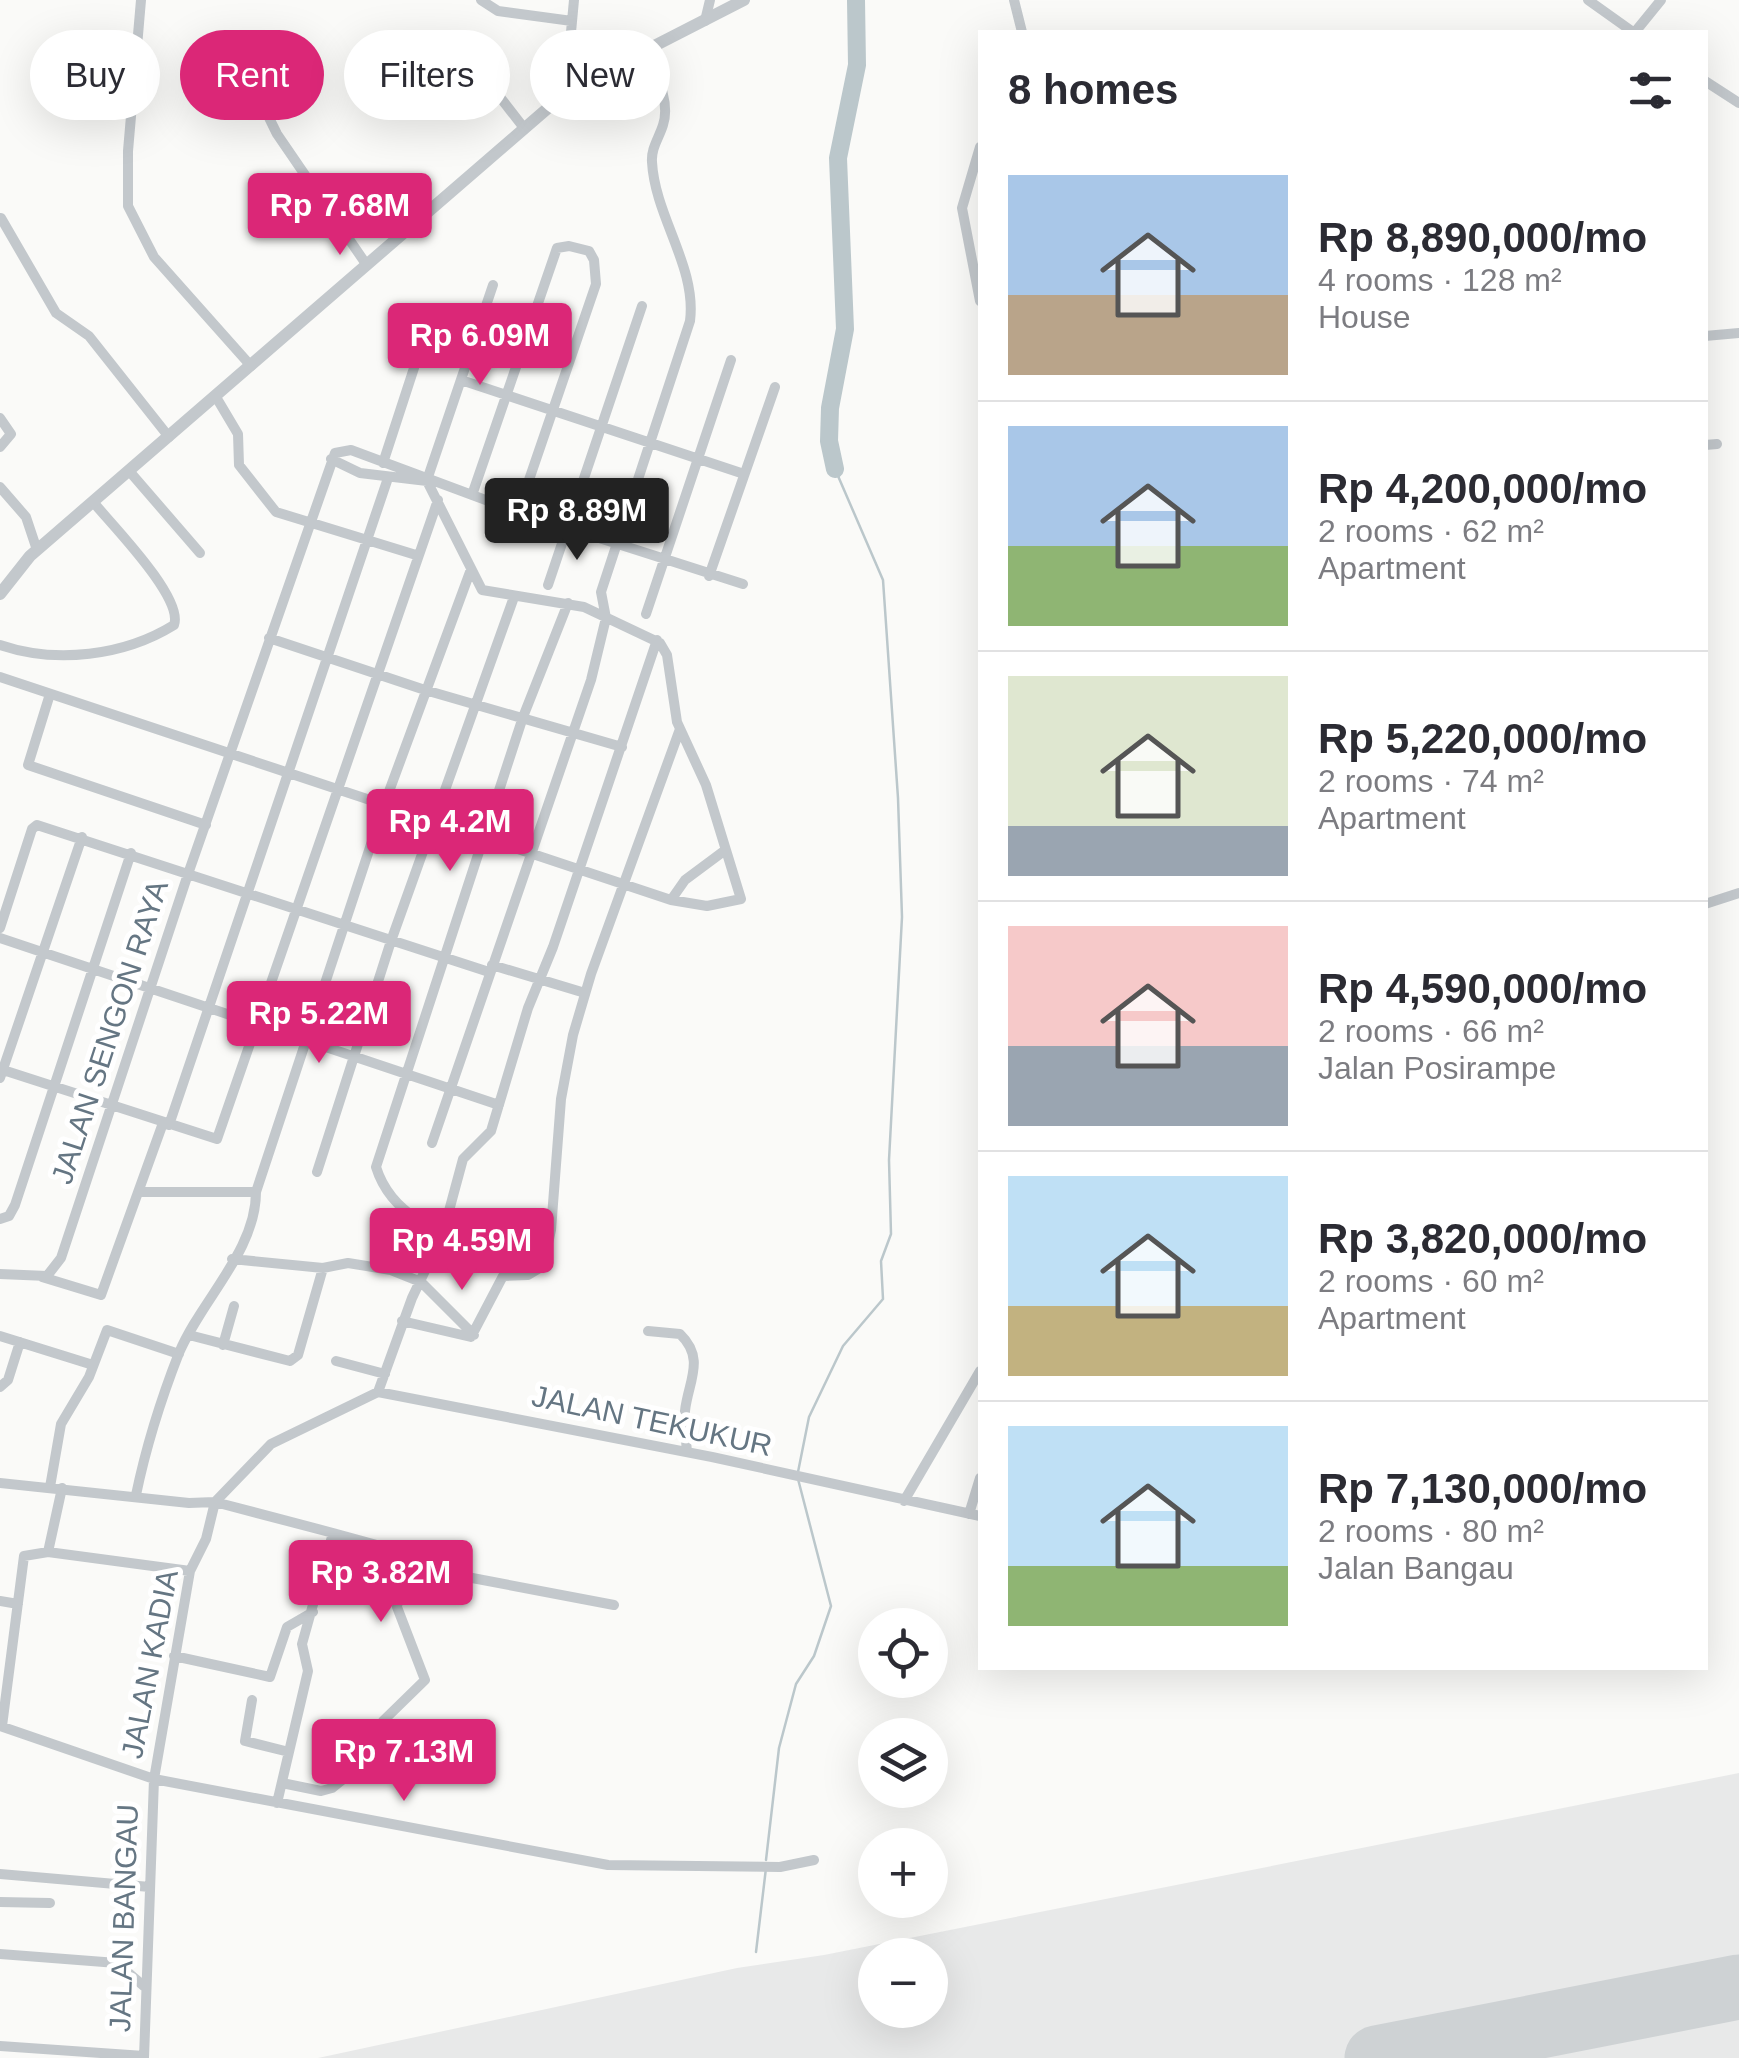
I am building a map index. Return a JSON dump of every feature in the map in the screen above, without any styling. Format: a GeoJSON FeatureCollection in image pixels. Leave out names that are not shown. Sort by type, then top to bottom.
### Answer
{"type":"FeatureCollection","features":[{"type":"Feature","properties":{"kind":"street"},"geometry":{"type":"LineString","coordinates":[[141,0],[128,151],[128,206],[154,258],[250,366]]}},
{"type":"Feature","properties":{"kind":"street"},"geometry":{"type":"LineString","coordinates":[[480,0],[498,11],[572,22]]}},
{"type":"Feature","properties":{"kind":"street"},"geometry":{"type":"LineString","coordinates":[[571,30],[574,0]]}},
{"type":"Feature","properties":{"kind":"street"},"geometry":{"type":"LineString","coordinates":[[706,20],[710,0]]}},
{"type":"Feature","properties":{"kind":"street"},"geometry":{"type":"LineString","coordinates":[[670,38],[744,0]]}},
{"type":"Feature","properties":{"kind":"street"},"geometry":{"type":"LineString","coordinates":[[1014,0],[1022,30]]}},
{"type":"Feature","properties":{"kind":"street"},"geometry":{"type":"LineString","coordinates":[[1588,0],[1631,30]]}},
{"type":"Feature","properties":{"kind":"street"},"geometry":{"type":"LineString","coordinates":[[1636,30],[1661,0]]}},
{"type":"Feature","properties":{"kind":"street"},"geometry":{"type":"LineString","coordinates":[[1708,83],[1739,103]]}},
{"type":"Feature","properties":{"kind":"street"},"geometry":{"type":"LineString","coordinates":[[510,110],[524,128]]}},
{"type":"Feature","properties":{"kind":"street"},"geometry":{"type":"LineString","coordinates":[[270,120],[366,264]]}},
{"type":"Feature","properties":{"kind":"street"},"geometry":{"type":"LineString","coordinates":[[0,594],[37,550],[534,120]]}},
{"type":"Feature","properties":{"kind":"street"},"geometry":{"type":"LineString","coordinates":[[432,1143],[574,732],[606,618],[601,592],[692,302],[663,219],[652,163],[663,120]]}},
{"type":"Feature","properties":{"kind":"street"},"geometry":{"type":"LineString","coordinates":[[978,154],[962,208],[978,291]]}},
{"type":"Feature","properties":{"kind":"street"},"geometry":{"type":"LineString","coordinates":[[1,218],[56,312],[89,336],[169,437]]}},
{"type":"Feature","properties":{"kind":"street"},"geometry":{"type":"LineString","coordinates":[[472,494],[557,248],[569,246],[589,252],[594,260],[596,284],[518,512]]}},
{"type":"Feature","properties":{"kind":"street"},"geometry":{"type":"LineString","coordinates":[[428,477],[493,285]]}},
{"type":"Feature","properties":{"kind":"street"},"geometry":{"type":"LineString","coordinates":[[548,585],[642,306]]}},
{"type":"Feature","properties":{"kind":"street"},"geometry":{"type":"LineString","coordinates":[[1708,336],[1739,334]]}},
{"type":"Feature","properties":{"kind":"street"},"geometry":{"type":"LineString","coordinates":[[646,614],[732,360]]}},
{"type":"Feature","properties":{"kind":"street"},"geometry":{"type":"LineString","coordinates":[[382,463],[414,368]]}},
{"type":"Feature","properties":{"kind":"street"},"geometry":{"type":"LineString","coordinates":[[461,380],[744,474]]}},
{"type":"Feature","properties":{"kind":"street"},"geometry":{"type":"LineString","coordinates":[[709,576],[775,387]]}},
{"type":"Feature","properties":{"kind":"street"},"geometry":{"type":"LineString","coordinates":[[216,397],[238,434],[240,465],[282,515],[369,538],[416,556]]}},
{"type":"Feature","properties":{"kind":"street"},"geometry":{"type":"LineString","coordinates":[[0,418],[11,434],[0,447]]}},
{"type":"Feature","properties":{"kind":"street"},"geometry":{"type":"LineString","coordinates":[[0,676],[670,900],[707,906],[741,899],[706,786],[680,730],[668,655],[657,640],[568,603],[482,590],[438,500],[423,479],[360,472],[332,459],[346,448],[518,512],[743,584]]}},
{"type":"Feature","properties":{"kind":"street","name":"JALAN SENGON RAYA"},"geometry":{"type":"LineString","coordinates":[[41,1277],[52,1273],[61,1258],[188,874],[332,459]]}},
{"type":"Feature","properties":{"kind":"street"},"geometry":{"type":"LineString","coordinates":[[130,472],[200,553]]}},
{"type":"Feature","properties":{"kind":"street"},"geometry":{"type":"LineString","coordinates":[[0,1274],[41,1277],[100,1296],[166,1124],[388,478]]}},
{"type":"Feature","properties":{"kind":"street"},"geometry":{"type":"LineString","coordinates":[[0,487],[26,517],[37,550]]}},
{"type":"Feature","properties":{"kind":"street"},"geometry":{"type":"LineString","coordinates":[[82,837],[1,1072],[218,1139],[335,788],[438,500]]}},
{"type":"Feature","properties":{"kind":"street"},"geometry":{"type":"LineString","coordinates":[[0,645],[36,655],[78,654],[145,641],[174,625],[176,612],[156,577],[94,502]]}},
{"type":"Feature","properties":{"kind":"street"},"geometry":{"type":"LineString","coordinates":[[136,1495],[153,1426],[179,1354],[250,1230],[256,1192],[384,804],[470,572]]}},
{"type":"Feature","properties":{"kind":"street"},"geometry":{"type":"LineString","coordinates":[[316,1172],[391,941],[514,597]]}},
{"type":"Feature","properties":{"kind":"street"},"geometry":{"type":"LineString","coordinates":[[507,1256],[443,1232],[400,1209],[376,1167],[403,1074],[523,717],[568,603]]}},
{"type":"Feature","properties":{"kind":"street"},"geometry":{"type":"LineString","coordinates":[[269,638],[425,690],[622,748]]}},
{"type":"Feature","properties":{"kind":"street"},"geometry":{"type":"LineString","coordinates":[[215,1502],[271,1444],[378,1392],[402,1321],[443,1232],[462,1160],[474,1144],[488,1137],[538,980],[657,640]]}},
{"type":"Feature","properties":{"kind":"street"},"geometry":{"type":"LineString","coordinates":[[50,694],[28,765],[206,825]]}},
{"type":"Feature","properties":{"kind":"street"},"geometry":{"type":"LineString","coordinates":[[474,1335],[503,1276],[540,1269],[549,1251],[561,1099],[585,992],[680,730]]}},
{"type":"Feature","properties":{"kind":"street"},"geometry":{"type":"LineString","coordinates":[[0,928],[34,826],[82,837],[442,957],[585,992]]}},
{"type":"Feature","properties":{"kind":"street"},"geometry":{"type":"LineString","coordinates":[[670,900],[685,880],[724,851]]}},
{"type":"Feature","properties":{"kind":"street"},"geometry":{"type":"LineString","coordinates":[[0,1218],[10,1216],[16,1205],[131,853]]}},
{"type":"Feature","properties":{"kind":"street"},"geometry":{"type":"LineString","coordinates":[[1708,903],[1739,893]]}},
{"type":"Feature","properties":{"kind":"street"},"geometry":{"type":"LineString","coordinates":[[0,938],[254,1026],[499,1104]]}},
{"type":"Feature","properties":{"kind":"street"},"geometry":{"type":"LineString","coordinates":[[140,1192],[256,1192]]}},
{"type":"Feature","properties":{"kind":"street"},"geometry":{"type":"LineString","coordinates":[[232,1259],[323,1268],[348,1263],[391,1270],[421,1282],[474,1335]]}},
{"type":"Feature","properties":{"kind":"street"},"geometry":{"type":"LineString","coordinates":[[188,1336],[277,1361],[294,1359],[323,1268]]}},
{"type":"Feature","properties":{"kind":"street"},"geometry":{"type":"LineString","coordinates":[[223,1344],[234,1306]]}},
{"type":"Feature","properties":{"kind":"street"},"geometry":{"type":"LineString","coordinates":[[402,1321],[474,1335]]}},
{"type":"Feature","properties":{"kind":"street"},"geometry":{"type":"LineString","coordinates":[[48,1552],[61,1424],[108,1329],[179,1354]]}},
{"type":"Feature","properties":{"kind":"street"},"geometry":{"type":"LineString","coordinates":[[648,1330],[680,1334],[691,1347],[696,1369],[685,1409],[687,1452]]}},
{"type":"Feature","properties":{"kind":"street"},"geometry":{"type":"LineString","coordinates":[[0,1336],[93,1364]]}},
{"type":"Feature","properties":{"kind":"street"},"geometry":{"type":"LineString","coordinates":[[0,1387],[8,1380],[20,1342]]}},
{"type":"Feature","properties":{"kind":"street"},"geometry":{"type":"LineString","coordinates":[[336,1361],[384,1374]]}},
{"type":"Feature","properties":{"kind":"street"},"geometry":{"type":"LineString","coordinates":[[904,1501],[978,1374]]}},
{"type":"Feature","properties":{"kind":"street","name":"JALAN TEKUKUR"},"geometry":{"type":"LineString","coordinates":[[378,1392],[687,1452],[975,1515]]}},
{"type":"Feature","properties":{"kind":"street"},"geometry":{"type":"LineString","coordinates":[[0,1483],[136,1495],[189,1504],[215,1502],[406,1552],[397,1608],[426,1680],[383,1721],[372,1756],[332,1788],[320,1791],[282,1783]]}},
{"type":"Feature","properties":{"kind":"street","name":"JALAN KADIA"},"geometry":{"type":"LineString","coordinates":[[154,1779],[190,1571],[206,1538],[215,1502]]}},
{"type":"Feature","properties":{"kind":"street"},"geometry":{"type":"LineString","coordinates":[[277,1803],[308,1671],[301,1650],[333,1533]]}},
{"type":"Feature","properties":{"kind":"street"},"geometry":{"type":"LineString","coordinates":[[1,1726],[22,1558],[48,1552],[190,1571]]}},
{"type":"Feature","properties":{"kind":"street"},"geometry":{"type":"LineString","coordinates":[[406,1561],[614,1604]]}},
{"type":"Feature","properties":{"kind":"street"},"geometry":{"type":"LineString","coordinates":[[0,1601],[18,1604]]}},
{"type":"Feature","properties":{"kind":"street"},"geometry":{"type":"LineString","coordinates":[[174,1656],[270,1677],[287,1627],[313,1612]]}},
{"type":"Feature","properties":{"kind":"street"},"geometry":{"type":"LineString","coordinates":[[252,1700],[246,1741],[288,1752]]}},
{"type":"Feature","properties":{"kind":"street","name":"JALAN BANGAU"},"geometry":{"type":"LineString","coordinates":[[1,1726],[154,1779],[608,1865],[780,1866],[814,1860]]}},
{"type":"Feature","properties":{"kind":"street","name":"JALAN BANGAU"},"geometry":{"type":"LineString","coordinates":[[144,2057],[154,1779]]}},
{"type":"Feature","properties":{"kind":"street"},"geometry":{"type":"LineString","coordinates":[[0,1874],[150,1887]]}},
{"type":"Feature","properties":{"kind":"street"},"geometry":{"type":"LineString","coordinates":[[0,1902],[50,1903]]}},
{"type":"Feature","properties":{"kind":"street"},"geometry":{"type":"LineString","coordinates":[[0,1954],[116,1963],[146,1988]]}},
{"type":"Feature","properties":{"kind":"street"},"geometry":{"type":"LineString","coordinates":[[0,2046],[144,2057]]}},
{"type":"Feature","properties":{"kind":"shaded area"},"geometry":{"type":"Polygon","coordinates":[[[1739,1773],[1739,2058],[318,2058],[737,1968],[858,1948],[858,2028],[948,2028],[948,1938],[909,1938],[1739,1773]]]}},
{"type":"Feature","properties":{"kind":"waterway"},"geometry":{"type":"LineString","coordinates":[[835,469],[829,441],[830,408],[845,329],[838,158],[857,65],[856,0]]}},
{"type":"Feature","properties":{"kind":"waterway"},"geometry":{"type":"LineString","coordinates":[[798,1472],[809,1417],[843,1346],[883,1299],[881,1261],[891,1234],[889,1160],[902,917],[883,580],[835,469]]}},
{"type":"Feature","properties":{"kind":"waterway"},"geometry":{"type":"LineString","coordinates":[[766,1860],[779,1748],[796,1684],[814,1656],[831,1606],[798,1479]]}},
{"type":"Feature","properties":{"kind":"waterway"},"geometry":{"type":"LineString","coordinates":[[756,1952],[766,1868]]}},
{"type":"Feature","properties":{"kind":"runway"},"geometry":{"type":"LineString","coordinates":[[1377,2058],[1739,1987]]}}]}
